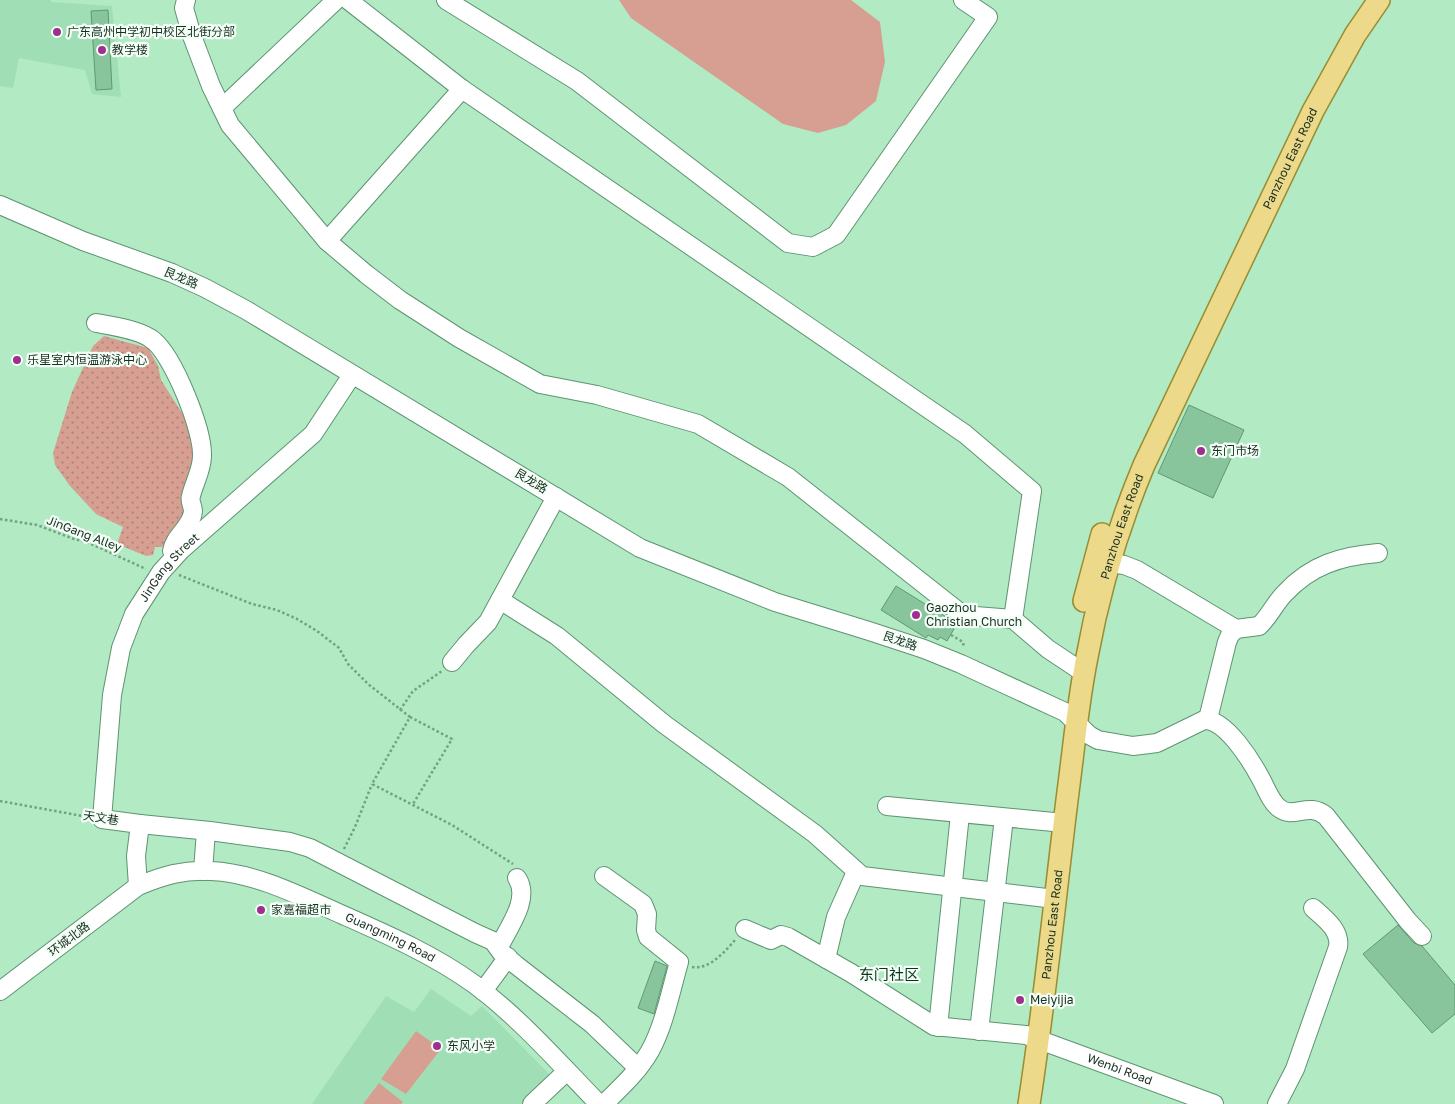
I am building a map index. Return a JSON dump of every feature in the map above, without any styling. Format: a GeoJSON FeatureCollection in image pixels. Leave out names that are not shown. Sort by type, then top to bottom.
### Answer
{"type":"FeatureCollection","features":[{"type":"Feature","properties":{"kind":"main road","name":"Panzhou East Road"},"geometry":{"type":"LineString","coordinates":[[1102,562],[1118,490],[1138,446],[1313,87],[1344,30],[1364,0]]}},
{"type":"Feature","properties":{"kind":"main road","name":"Panzhou East Road"},"geometry":{"type":"LineString","coordinates":[[1029,1104],[1032,1037],[1070,717],[1078,669],[1076,636],[1102,562],[1144,465],[1209,328],[1313,111],[1354,35],[1379,0]]}},
{"type":"Feature","properties":{"kind":"main road","name":"Panzhou East Road"},"geometry":{"type":"LineString","coordinates":[[1017,1104],[1032,1037]]}},
{"type":"Feature","properties":{"kind":"street"},"geometry":{"type":"LineString","coordinates":[[186,0],[184,8],[192,36],[211,86],[230,124],[327,241],[400,300],[459,338],[540,384],[597,395],[698,424],[788,477],[963,615],[1013,619],[1048,649],[1078,669]]}},
{"type":"Feature","properties":{"kind":"street"},"geometry":{"type":"LineString","coordinates":[[222,108],[336,0]]}},
{"type":"Feature","properties":{"kind":"street"},"geometry":{"type":"LineString","coordinates":[[348,0],[462,89],[965,434],[1032,491],[1013,619]]}},
{"type":"Feature","properties":{"kind":"street"},"geometry":{"type":"LineString","coordinates":[[446,0],[577,81],[788,243],[813,247],[836,235],[988,17],[963,0]]}},
{"type":"Feature","properties":{"kind":"street"},"geometry":{"type":"LineString","coordinates":[[327,241],[462,89]]}},
{"type":"Feature","properties":{"kind":"street","name":"艮龙路"},"geometry":{"type":"LineString","coordinates":[[0,205],[83,241],[172,273],[205,288],[246,310],[640,548],[775,602],[924,649],[975,670],[1070,717],[1089,735],[1098,740],[1133,746],[1158,742],[1208,719]]}},
{"type":"Feature","properties":{"kind":"street"},"geometry":{"type":"LineString","coordinates":[[96,323],[146,336],[160,347],[175,373],[198,428],[202,443],[202,462],[190,498],[193,511],[186,527],[172,547],[164,568]]}},
{"type":"Feature","properties":{"kind":"street","name":"JinGang Street"},"geometry":{"type":"LineString","coordinates":[[102,819],[112,695],[121,648],[134,614],[164,568],[191,541],[313,434],[352,375]]}},
{"type":"Feature","properties":{"kind":"street"},"geometry":{"type":"LineString","coordinates":[[452,662],[488,622],[556,497]]}},
{"type":"Feature","properties":{"kind":"street"},"geometry":{"type":"LineString","coordinates":[[1378,553],[1356,555],[1310,570],[1285,592],[1259,626],[1236,629],[1230,635],[1227,642],[1208,719],[1227,731],[1252,763],[1277,806],[1289,812],[1308,809],[1316,810],[1326,816],[1408,921],[1422,936]]}},
{"type":"Feature","properties":{"kind":"street"},"geometry":{"type":"LineString","coordinates":[[1102,562],[1124,565],[1138,570],[1236,629]]}},
{"type":"Feature","properties":{"kind":"street"},"geometry":{"type":"LineString","coordinates":[[500,600],[557,636],[664,724],[815,834],[856,872],[865,877],[1048,899]]}},
{"type":"Feature","properties":{"kind":"street"},"geometry":{"type":"LineString","coordinates":[[888,806],[1058,823]]}},
{"type":"Feature","properties":{"kind":"street"},"geometry":{"type":"LineString","coordinates":[[745,930],[771,940],[784,935],[826,959],[929,1024],[938,1027],[960,814]]}},
{"type":"Feature","properties":{"kind":"street"},"geometry":{"type":"LineString","coordinates":[[979,1031],[1004,818]]}},
{"type":"Feature","properties":{"kind":"street","name":"天文巷"},"geometry":{"type":"LineString","coordinates":[[102,819],[290,842],[310,848],[495,942],[503,952],[576,1010],[638,1068]]}},
{"type":"Feature","properties":{"kind":"street"},"geometry":{"type":"LineString","coordinates":[[138,886],[136,856],[140,824]]}},
{"type":"Feature","properties":{"kind":"street"},"geometry":{"type":"LineString","coordinates":[[203,871],[206,831]]}},
{"type":"Feature","properties":{"kind":"street","name":"Guangming Road"},"geometry":{"type":"LineString","coordinates":[[138,886],[180,872],[225,872],[259,880],[308,899],[408,945],[452,970],[483,992],[517,1021],[599,1104]]}},
{"type":"Feature","properties":{"kind":"street"},"geometry":{"type":"LineString","coordinates":[[483,992],[503,952],[522,897],[521,884],[516,872]]}},
{"type":"Feature","properties":{"kind":"street"},"geometry":{"type":"LineString","coordinates":[[826,959],[836,917],[856,872]]}},
{"type":"Feature","properties":{"kind":"street"},"geometry":{"type":"LineString","coordinates":[[604,876],[643,904],[647,914],[646,930],[648,937],[679,962],[658,1034],[649,1052],[638,1068],[604,1104]]}},
{"type":"Feature","properties":{"kind":"street","name":"环城北路"},"geometry":{"type":"LineString","coordinates":[[0,992],[138,886]]}},
{"type":"Feature","properties":{"kind":"street"},"geometry":{"type":"LineString","coordinates":[[1277,1104],[1295,1069],[1339,942],[1334,930],[1314,908]]}},
{"type":"Feature","properties":{"kind":"street","name":"Wenbi Road"},"geometry":{"type":"LineString","coordinates":[[938,1027],[1032,1037],[1214,1104]]}},
{"type":"Feature","properties":{"kind":"street"},"geometry":{"type":"LineString","coordinates":[[532,1104],[567,1071]]}},
{"type":"Feature","properties":{"kind":"path","name":"JinGang Alley"},"geometry":{"type":"LineString","coordinates":[[0,519],[37,525],[164,568],[252,604],[277,610],[297,618],[317,631],[339,648],[348,664],[368,684],[400,710],[452,739],[413,804]]}},
{"type":"Feature","properties":{"kind":"path"},"geometry":{"type":"LineString","coordinates":[[951,634],[963,642]]}},
{"type":"Feature","properties":{"kind":"path"},"geometry":{"type":"LineString","coordinates":[[400,710],[413,691],[452,662]]}},
{"type":"Feature","properties":{"kind":"path"},"geometry":{"type":"LineString","coordinates":[[338,862],[355,827],[372,784],[410,717]]}},
{"type":"Feature","properties":{"kind":"path"},"geometry":{"type":"LineString","coordinates":[[372,784],[452,825],[516,872]]}},
{"type":"Feature","properties":{"kind":"path","name":"天文巷"},"geometry":{"type":"LineString","coordinates":[[0,801],[102,819]]}},
{"type":"Feature","properties":{"kind":"path"},"geometry":{"type":"LineString","coordinates":[[679,962],[696,968],[704,966],[726,950],[745,930]]}},
{"type":"Feature","properties":{"kind":"shaded area","name":"广东高州中学初中校区北街分部"},"geometry":{"type":"Polygon","coordinates":[[[0,0],[51,0],[51,2],[112,6],[121,97],[92,94],[85,70],[19,58],[13,88],[0,86],[0,0]]]}},
{"type":"Feature","properties":{"kind":"shaded area"},"geometry":{"type":"Polygon","coordinates":[[[619,0],[851,0],[880,22],[885,62],[876,101],[846,125],[818,133],[783,124],[631,18],[619,0]]]}},
{"type":"Feature","properties":{"kind":"shaded area"},"geometry":{"type":"Polygon","coordinates":[[[104,336],[148,348],[158,366],[161,380],[187,421],[194,452],[185,522],[162,547],[155,547],[153,555],[146,556],[117,544],[123,527],[96,514],[70,486],[55,465],[53,453],[72,392],[93,346],[104,336]]]}},
{"type":"Feature","properties":{"kind":"shaded area","name":"东风小学"},"geometry":{"type":"Polygon","coordinates":[[[431,989],[471,1016],[482,1006],[551,1076],[522,1104],[312,1104],[386,996],[414,1012],[431,989]]]}},
{"type":"Feature","properties":{"kind":"shaded area"},"geometry":{"type":"Polygon","coordinates":[[[416,1031],[441,1049],[406,1094],[381,1079],[416,1031]]]}},
{"type":"Feature","properties":{"kind":"shaded area"},"geometry":{"type":"Polygon","coordinates":[[[379,1083],[403,1102],[401,1104],[363,1104],[379,1083]]]}},
{"type":"Feature","properties":{"kind":"building","name":"教学楼"},"geometry":{"type":"Polygon","coordinates":[[[108,10],[112,89],[96,90],[91,11],[108,10]]]}},
{"type":"Feature","properties":{"kind":"building","name":"东门市场"},"geometry":{"type":"Polygon","coordinates":[[[1189,405],[1244,430],[1213,498],[1158,473],[1189,405]]]}},
{"type":"Feature","properties":{"kind":"building","name":"Gaozhou Christian Church"},"geometry":{"type":"Polygon","coordinates":[[[896,586],[951,620],[948,625],[954,629],[947,641],[940,637],[938,640],[928,635],[926,638],[881,610],[896,586]]]}},
{"type":"Feature","properties":{"kind":"building"},"geometry":{"type":"Polygon","coordinates":[[[1398,925],[1414,943],[1422,946],[1455,985],[1455,1014],[1432,1033],[1363,954],[1398,925]]]}},
{"type":"Feature","properties":{"kind":"building"},"geometry":{"type":"Polygon","coordinates":[[[655,961],[667,966],[654,1014],[638,1008],[655,961]]]}},
{"type":"Feature","properties":{"kind":"place","name":"广东高州中学初中校区北街分部"},"geometry":{"type":"Point","coordinates":[57,32]}},
{"type":"Feature","properties":{"kind":"place","name":"教学楼"},"geometry":{"type":"Point","coordinates":[102,50]}},
{"type":"Feature","properties":{"kind":"place","name":"乐星室内恒温游泳中心"},"geometry":{"type":"Point","coordinates":[17,360]}},
{"type":"Feature","properties":{"kind":"place","name":"东门市场"},"geometry":{"type":"Point","coordinates":[1201,451]}},
{"type":"Feature","properties":{"kind":"place","name":"Gaozhou Christian Church"},"geometry":{"type":"Point","coordinates":[916,615]}},
{"type":"Feature","properties":{"kind":"place","name":"家嘉福超市"},"geometry":{"type":"Point","coordinates":[261,910]}},
{"type":"Feature","properties":{"kind":"place","name":"Meiyijia"},"geometry":{"type":"Point","coordinates":[1020,1000]}},
{"type":"Feature","properties":{"kind":"place","name":"东风小学"},"geometry":{"type":"Point","coordinates":[437,1046]}},
{"type":"Feature","properties":{"kind":"district","name":"东门社区"},"geometry":{"type":"Point","coordinates":[889,975]}}]}
